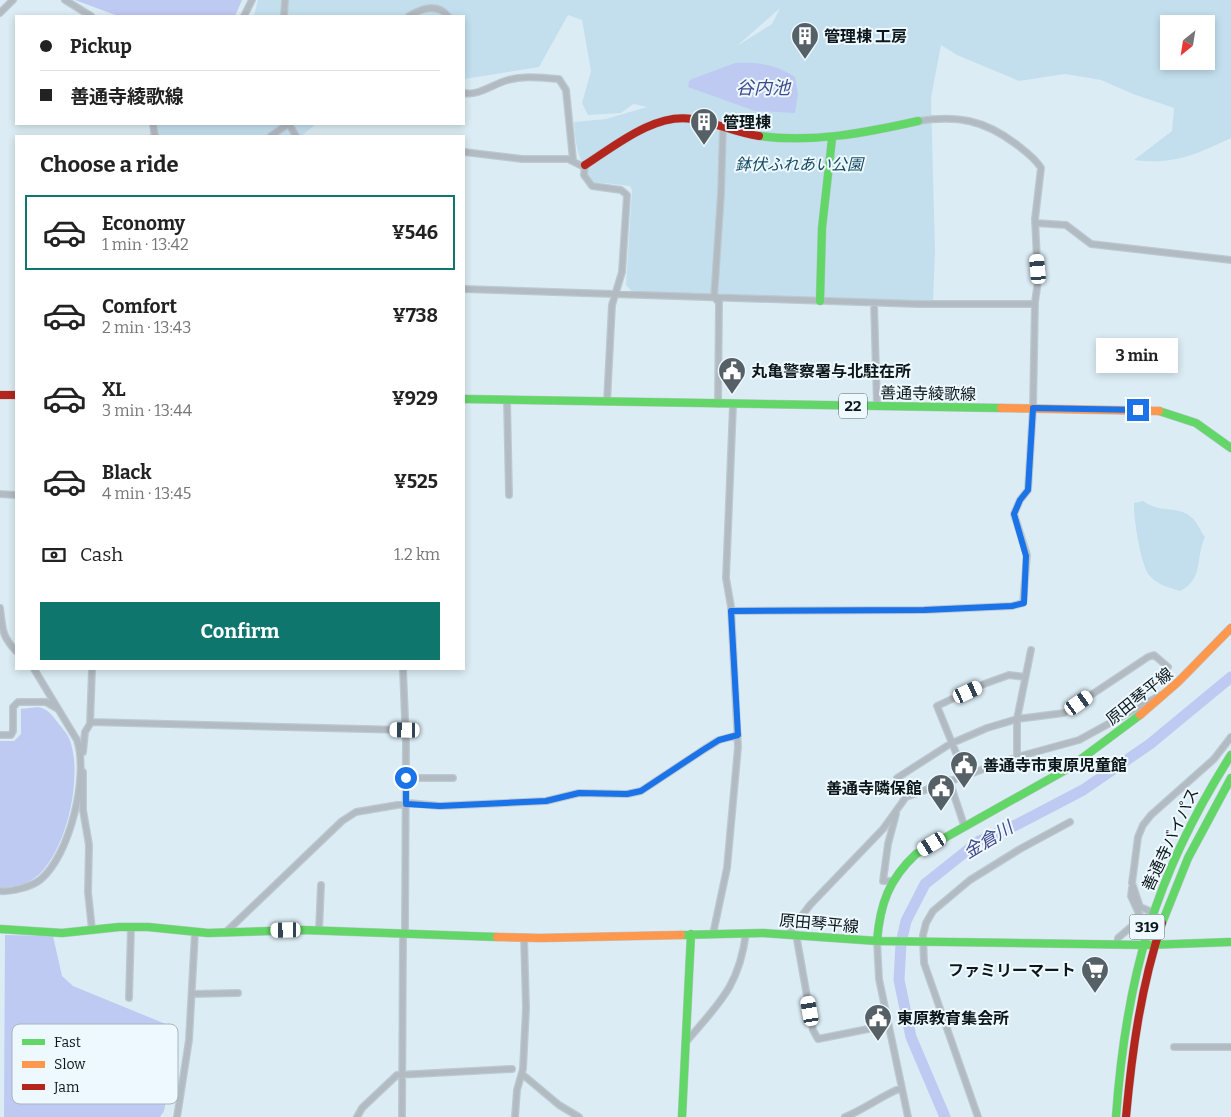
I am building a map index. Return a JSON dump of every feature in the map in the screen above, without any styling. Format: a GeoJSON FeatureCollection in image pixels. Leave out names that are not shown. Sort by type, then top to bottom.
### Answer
{"type":"FeatureCollection","features":[{"type":"Feature","properties":{"kind":"main road"},"geometry":{"type":"LineString","coordinates":[[585,166],[663,121],[686,117],[757,136],[832,139],[867,134],[918,121]]}},
{"type":"Feature","properties":{"kind":"main road"},"geometry":{"type":"LineString","coordinates":[[820,301],[822,228],[832,139]]}},
{"type":"Feature","properties":{"kind":"main road"},"geometry":{"type":"LineString","coordinates":[[0,395],[15,395]]}},
{"type":"Feature","properties":{"kind":"main road","name":"善通寺綾歌線"},"geometry":{"type":"LineString","coordinates":[[465,399],[1033,408],[1164,412],[1182,416],[1199,424],[1231,448]]}},
{"type":"Feature","properties":{"kind":"main road","name":"原田琴平線"},"geometry":{"type":"LineString","coordinates":[[0,930],[62,932],[131,927],[225,934],[319,930],[524,937],[746,933],[792,934],[880,941],[881,901],[890,881],[901,866],[916,854],[964,825],[1069,768],[1135,719],[1215,646],[1231,628]]}},
{"type":"Feature","properties":{"kind":"main road","name":"善通寺バイパス"},"geometry":{"type":"LineString","coordinates":[[1116,1117],[1125,1019],[1142,945],[1152,912],[1179,845],[1208,789],[1228,763],[1231,755]]}},
{"type":"Feature","properties":{"kind":"main road","name":"善通寺バイパス"},"geometry":{"type":"LineString","coordinates":[[1126,1117],[1133,1046],[1154,944],[1184,861],[1231,778]]}},
{"type":"Feature","properties":{"kind":"main road"},"geometry":{"type":"LineString","coordinates":[[682,1117],[691,934]]}},
{"type":"Feature","properties":{"kind":"main road"},"geometry":{"type":"LineString","coordinates":[[880,941],[1142,945],[1231,942]]}},
{"type":"Feature","properties":{"kind":"street"},"geometry":{"type":"LineString","coordinates":[[0,13],[13,0]]}},
{"type":"Feature","properties":{"kind":"street"},"geometry":{"type":"LineString","coordinates":[[65,0],[88,15]]}},
{"type":"Feature","properties":{"kind":"street"},"geometry":{"type":"LineString","coordinates":[[244,15],[252,0]]}},
{"type":"Feature","properties":{"kind":"street"},"geometry":{"type":"LineString","coordinates":[[284,15],[285,0]]}},
{"type":"Feature","properties":{"kind":"street"},"geometry":{"type":"LineString","coordinates":[[411,15],[430,7],[444,11],[447,15]]}},
{"type":"Feature","properties":{"kind":"street"},"geometry":{"type":"LineString","coordinates":[[465,93],[474,94],[509,80],[527,77],[559,79],[566,90],[573,160]]}},
{"type":"Feature","properties":{"kind":"street"},"geometry":{"type":"LineString","coordinates":[[731,611],[924,610],[1012,606],[1024,603],[1026,556],[1014,514],[1020,500],[1028,490],[1033,408],[1035,304],[1038,281],[1035,223],[1041,168],[1026,152],[986,125],[968,120],[918,121]]}},
{"type":"Feature","properties":{"kind":"street"},"geometry":{"type":"LineString","coordinates":[[272,135],[288,125]]}},
{"type":"Feature","properties":{"kind":"street"},"geometry":{"type":"LineString","coordinates":[[714,298],[721,194],[723,127]]}},
{"type":"Feature","properties":{"kind":"street"},"geometry":{"type":"LineString","coordinates":[[465,152],[522,160],[573,160],[585,166],[584,175],[592,186],[621,190],[626,195],[622,272],[613,295],[607,402]]}},
{"type":"Feature","properties":{"kind":"street"},"geometry":{"type":"LineString","coordinates":[[1035,223],[1066,225],[1090,244],[1231,260]]}},
{"type":"Feature","properties":{"kind":"street"},"geometry":{"type":"LineString","coordinates":[[465,290],[874,303],[1035,304]]}},
{"type":"Feature","properties":{"kind":"street"},"geometry":{"type":"LineString","coordinates":[[714,298],[719,302],[718,404]]}},
{"type":"Feature","properties":{"kind":"street"},"geometry":{"type":"LineString","coordinates":[[874,303],[877,406]]}},
{"type":"Feature","properties":{"kind":"street"},"geometry":{"type":"LineString","coordinates":[[508,400],[509,495]]}},
{"type":"Feature","properties":{"kind":"street"},"geometry":{"type":"LineString","coordinates":[[713,934],[728,859],[736,782],[738,735],[731,611],[726,578],[726,540],[733,404]]}},
{"type":"Feature","properties":{"kind":"street"},"geometry":{"type":"LineString","coordinates":[[0,494],[15,495]]}},
{"type":"Feature","properties":{"kind":"street"},"geometry":{"type":"LineString","coordinates":[[0,608],[1,625],[6,639],[15,650]]}},
{"type":"Feature","properties":{"kind":"street"},"geometry":{"type":"LineString","coordinates":[[1017,756],[1017,719],[1031,650]]}},
{"type":"Feature","properties":{"kind":"street"},"geometry":{"type":"LineString","coordinates":[[906,797],[897,778],[953,742],[987,728],[1017,719],[1064,713],[1154,655],[1168,667]]}},
{"type":"Feature","properties":{"kind":"street"},"geometry":{"type":"LineString","coordinates":[[0,891],[17,889],[40,879],[63,846],[74,815],[80,750],[77,740],[35,670]]}},
{"type":"Feature","properties":{"kind":"street"},"geometry":{"type":"LineString","coordinates":[[92,670],[90,722],[83,740],[82,810],[90,845],[88,892],[92,930]]}},
{"type":"Feature","properties":{"kind":"street"},"geometry":{"type":"LineString","coordinates":[[402,1117],[406,804],[403,670]]}},
{"type":"Feature","properties":{"kind":"street"},"geometry":{"type":"LineString","coordinates":[[965,775],[937,706],[1009,675],[1025,677]]}},
{"type":"Feature","properties":{"kind":"street"},"geometry":{"type":"LineString","coordinates":[[888,1024],[818,1039],[813,1030],[792,934],[810,905],[883,828],[906,797],[1017,756],[1079,740],[1140,708],[1156,696],[1163,694]]}},
{"type":"Feature","properties":{"kind":"street"},"geometry":{"type":"LineString","coordinates":[[0,735],[11,735],[13,731],[13,707],[18,702],[46,702],[58,710]]}},
{"type":"Feature","properties":{"kind":"street"},"geometry":{"type":"LineString","coordinates":[[90,722],[405,730]]}},
{"type":"Feature","properties":{"kind":"street"},"geometry":{"type":"LineString","coordinates":[[225,934],[342,821],[356,812],[406,804],[440,806],[546,801],[579,793],[634,793],[662,779],[719,740],[738,735]]}},
{"type":"Feature","properties":{"kind":"street"},"geometry":{"type":"LineString","coordinates":[[1117,944],[1118,938],[1139,920],[1140,916],[1131,896],[1138,837],[1143,825],[1151,815],[1214,760],[1231,737]]}},
{"type":"Feature","properties":{"kind":"street"},"geometry":{"type":"LineString","coordinates":[[1214,760],[1228,763]]}},
{"type":"Feature","properties":{"kind":"street"},"geometry":{"type":"LineString","coordinates":[[406,778],[453,778]]}},
{"type":"Feature","properties":{"kind":"street"},"geometry":{"type":"LineString","coordinates":[[949,780],[964,825]]}},
{"type":"Feature","properties":{"kind":"street"},"geometry":{"type":"LineString","coordinates":[[890,881],[882,881],[888,844],[898,810]]}},
{"type":"Feature","properties":{"kind":"street"},"geometry":{"type":"LineString","coordinates":[[978,1117],[924,963],[923,942],[926,923],[933,910],[946,898],[1020,849],[1070,822]]}},
{"type":"Feature","properties":{"kind":"street"},"geometry":{"type":"LineString","coordinates":[[1132,883],[1140,907],[1152,912]]}},
{"type":"Feature","properties":{"kind":"street"},"geometry":{"type":"LineString","coordinates":[[319,930],[321,885]]}},
{"type":"Feature","properties":{"kind":"street"},"geometry":{"type":"LineString","coordinates":[[129,998],[133,983],[134,955],[131,927]]}},
{"type":"Feature","properties":{"kind":"street"},"geometry":{"type":"LineString","coordinates":[[177,1117],[190,1040],[195,932]]}},
{"type":"Feature","properties":{"kind":"street"},"geometry":{"type":"LineString","coordinates":[[686,1042],[728,992],[739,963],[746,933]]}},
{"type":"Feature","properties":{"kind":"street"},"geometry":{"type":"LineString","coordinates":[[516,1117],[517,1090],[522,1074],[526,1008],[524,937]]}},
{"type":"Feature","properties":{"kind":"street"},"geometry":{"type":"LineString","coordinates":[[880,941],[879,978],[908,1117]]}},
{"type":"Feature","properties":{"kind":"street"},"geometry":{"type":"LineString","coordinates":[[192,994],[224,996],[238,994]]}},
{"type":"Feature","properties":{"kind":"street"},"geometry":{"type":"LineString","coordinates":[[1174,1047],[1231,1047]]}},
{"type":"Feature","properties":{"kind":"street"},"geometry":{"type":"LineString","coordinates":[[356,1117],[373,1096],[397,1075],[512,1069]]}},
{"type":"Feature","properties":{"kind":"street"},"geometry":{"type":"LineString","coordinates":[[522,1074],[559,1105],[578,1117]]}},
{"type":"Feature","properties":{"kind":"street"},"geometry":{"type":"LineString","coordinates":[[845,1117],[864,1110],[885,1094],[901,1088]]}},
{"type":"Feature","properties":{"kind":"green space","name":"鉢伏ふれあい公園"},"geometry":{"type":"Polygon","coordinates":[[[258,0],[1231,0],[1231,138],[1195,154],[1173,160],[1134,160],[1172,131],[1174,108],[1133,94],[1101,80],[1065,74],[1019,81],[957,55],[941,45],[931,98],[935,250],[933,302],[633,293],[626,285],[632,190],[630,186],[594,182],[579,154],[575,139],[574,122],[606,119],[647,107],[633,104],[621,113],[588,115],[582,103],[591,71],[582,20],[568,15],[539,67],[465,79],[465,15],[254,15],[258,0]],[[780,8],[737,46],[772,24],[780,8]]]}},
{"type":"Feature","properties":{"kind":"green space"},"geometry":{"type":"Polygon","coordinates":[[[153,125],[315,125],[302,135],[149,135],[153,125]]]}},
{"type":"Feature","properties":{"kind":"green space"},"geometry":{"type":"Polygon","coordinates":[[[1143,501],[1156,507],[1186,513],[1195,521],[1205,537],[1193,581],[1180,591],[1159,583],[1146,570],[1138,540],[1134,509],[1134,503],[1143,501]]]}},
{"type":"Feature","properties":{"kind":"water"},"geometry":{"type":"Polygon","coordinates":[[[75,0],[242,0],[235,15],[115,15],[75,0]]]}},
{"type":"Feature","properties":{"kind":"water","name":"谷内池"},"geometry":{"type":"Polygon","coordinates":[[[735,63],[766,65],[780,69],[795,77],[798,94],[795,113],[755,111],[688,87],[689,81],[692,79],[735,63]]]}},
{"type":"Feature","properties":{"kind":"water"},"geometry":{"type":"Polygon","coordinates":[[[38,707],[49,713],[69,738],[75,771],[70,812],[56,850],[47,865],[36,877],[23,884],[0,888],[0,741],[14,741],[21,734],[21,709],[38,707]]]}},
{"type":"Feature","properties":{"kind":"water"},"geometry":{"type":"Polygon","coordinates":[[[5,935],[53,936],[62,976],[73,986],[166,1024],[12,1024],[12,1104],[166,1104],[164,1111],[160,1117],[4,1117],[5,935]]]}},
{"type":"Feature","properties":{"kind":"waterway","name":"金倉川"},"geometry":{"type":"LineString","coordinates":[[945,1117],[911,1037],[899,980],[901,943],[906,921],[925,884],[979,841],[1014,826],[1083,790],[1150,744],[1231,677]]}},
{"type":"Feature","properties":{"kind":"traffic: fast"},"geometry":{"type":"LineString","coordinates":[[759,136],[779,138],[839,136],[918,121]]}},
{"type":"Feature","properties":{"kind":"traffic: fast"},"geometry":{"type":"LineString","coordinates":[[820,301],[822,228],[832,139]]}},
{"type":"Feature","properties":{"kind":"traffic: fast"},"geometry":{"type":"LineString","coordinates":[[465,399],[1001,408]]}},
{"type":"Feature","properties":{"kind":"traffic: fast"},"geometry":{"type":"LineString","coordinates":[[1159,411],[1196,423],[1231,448]]}},
{"type":"Feature","properties":{"kind":"traffic: fast"},"geometry":{"type":"LineString","coordinates":[[877,941],[878,928],[888,893],[899,873],[916,854],[1069,768],[1140,715]]}},
{"type":"Feature","properties":{"kind":"traffic: fast"},"geometry":{"type":"LineString","coordinates":[[1116,1117],[1128,1018],[1137,972],[1149,928],[1182,842],[1231,755]]}},
{"type":"Feature","properties":{"kind":"traffic: fast"},"geometry":{"type":"LineString","coordinates":[[1162,923],[1188,858],[1231,778]]}},
{"type":"Feature","properties":{"kind":"traffic: fast"},"geometry":{"type":"LineString","coordinates":[[0,929],[62,933],[119,927],[148,927],[208,933],[303,930],[497,937]]}},
{"type":"Feature","properties":{"kind":"traffic: fast"},"geometry":{"type":"LineString","coordinates":[[681,935],[763,933],[877,941],[1147,945],[1231,942]]}},
{"type":"Feature","properties":{"kind":"traffic: fast"},"geometry":{"type":"LineString","coordinates":[[682,1117],[691,934]]}},
{"type":"Feature","properties":{"kind":"traffic: slow"},"geometry":{"type":"LineString","coordinates":[[1001,408],[1159,411]]}},
{"type":"Feature","properties":{"kind":"traffic: slow"},"geometry":{"type":"LineString","coordinates":[[1140,715],[1178,682],[1231,628]]}},
{"type":"Feature","properties":{"kind":"traffic: slow"},"geometry":{"type":"LineString","coordinates":[[497,937],[681,935]]}},
{"type":"Feature","properties":{"kind":"traffic: jam"},"geometry":{"type":"LineString","coordinates":[[585,165],[649,126],[678,118],[700,120],[759,136]]}},
{"type":"Feature","properties":{"kind":"traffic: jam"},"geometry":{"type":"LineString","coordinates":[[0,395],[15,395]]}},
{"type":"Feature","properties":{"kind":"traffic: jam"},"geometry":{"type":"LineString","coordinates":[[1126,1117],[1138,1019],[1148,971],[1162,923]]}},
{"type":"Feature","properties":{"kind":"place","name":"管理棟 工房"},"geometry":{"type":"Point","coordinates":[805,60]}},
{"type":"Feature","properties":{"kind":"place","name":"管理棟"},"geometry":{"type":"Point","coordinates":[704,146]}},
{"type":"Feature","properties":{"kind":"place","name":"丸亀警察署与北駐在所"},"geometry":{"type":"Point","coordinates":[732,395]}},
{"type":"Feature","properties":{"kind":"place","name":"善通寺市東原児童館"},"geometry":{"type":"Point","coordinates":[964,789]}},
{"type":"Feature","properties":{"kind":"place","name":"善通寺隣保館"},"geometry":{"type":"Point","coordinates":[941,812]}},
{"type":"Feature","properties":{"kind":"place","name":"ファミリーマート"},"geometry":{"type":"Point","coordinates":[1095,994]}},
{"type":"Feature","properties":{"kind":"place","name":"東原教育集会所"},"geometry":{"type":"Point","coordinates":[878,1042]}},
{"type":"Feature","properties":{"kind":"route"},"geometry":{"type":"LineString","coordinates":[[406,778],[406,804],[440,806],[546,801],[579,793],[627,794],[641,791],[719,740],[738,735],[731,611],[924,610],[1012,606],[1024,603],[1026,556],[1014,520],[1014,514],[1015,508],[1028,490],[1030,432],[1033,408],[1138,410]]}}]}
